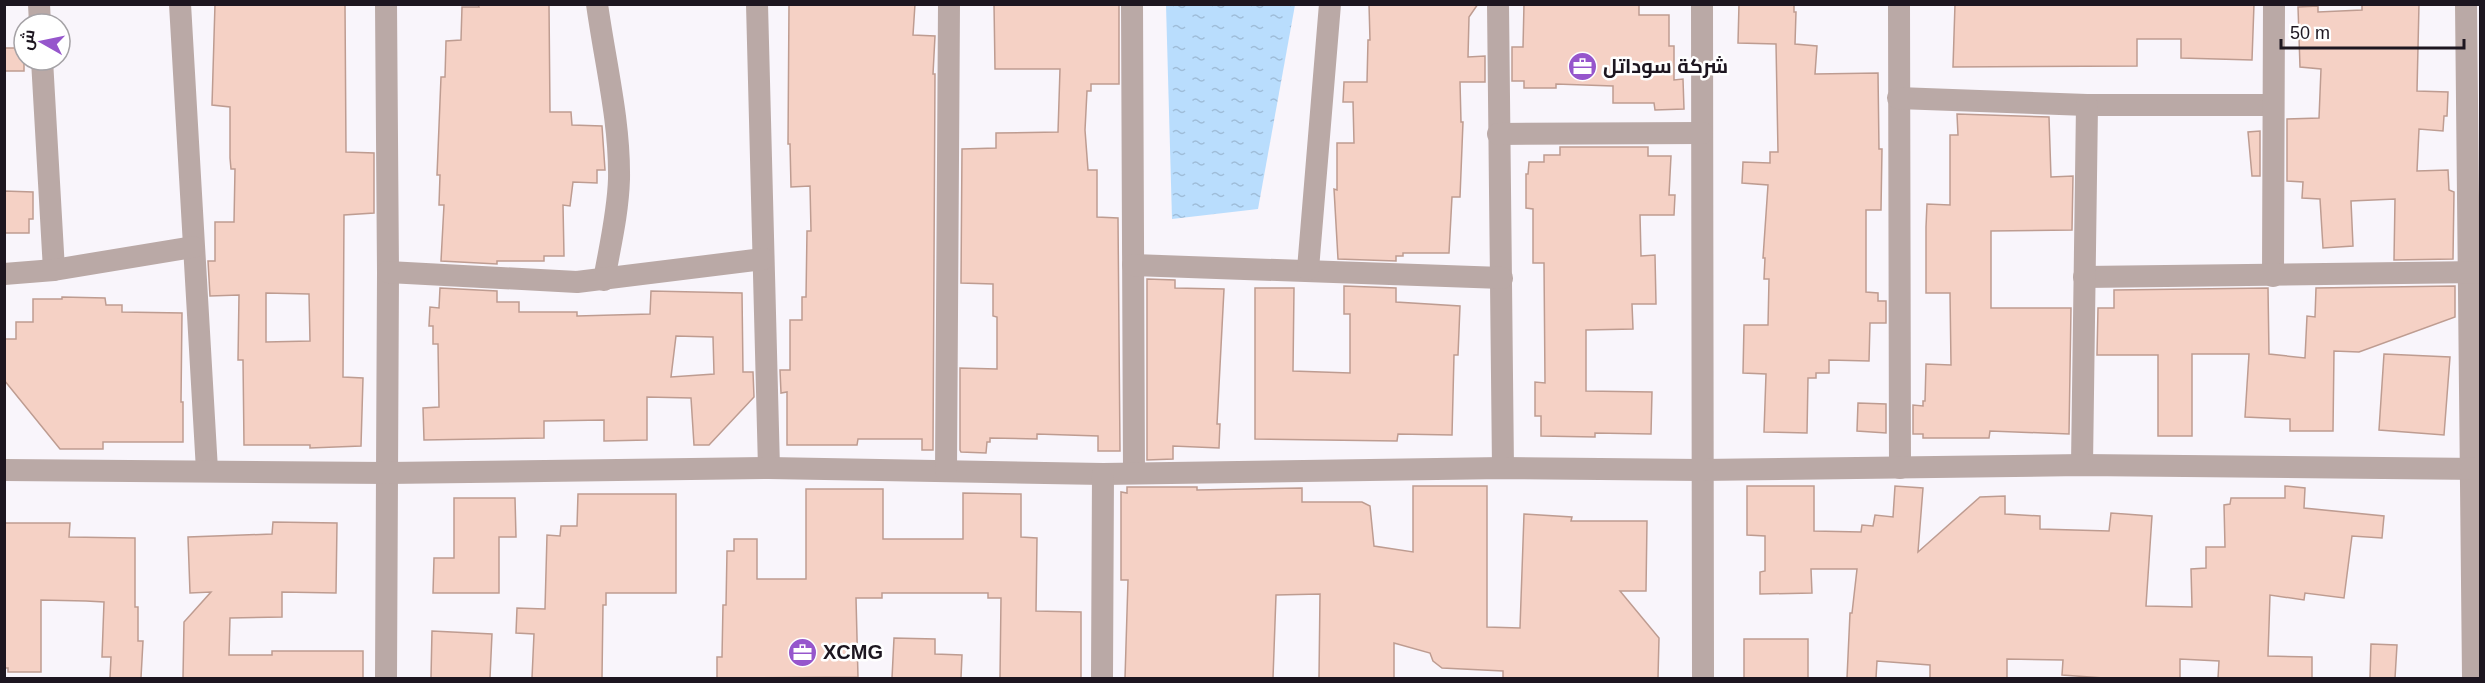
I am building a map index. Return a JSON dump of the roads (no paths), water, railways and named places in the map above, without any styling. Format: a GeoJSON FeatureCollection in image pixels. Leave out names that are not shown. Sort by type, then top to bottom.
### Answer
{"type":"FeatureCollection","features":[{"type":"Feature","properties":{"kind":"street"},"geometry":{"type":"LineString","coordinates":[[180,4],[207,470]]}},
{"type":"Feature","properties":{"kind":"street"},"geometry":{"type":"LineString","coordinates":[[386,4],[388,272],[386,678]]}},
{"type":"Feature","properties":{"kind":"street"},"geometry":{"type":"LineString","coordinates":[[597,4],[618,148],[619,181],[604,279]]}},
{"type":"Feature","properties":{"kind":"street"},"geometry":{"type":"LineString","coordinates":[[757,4],[769,468]]}},
{"type":"Feature","properties":{"kind":"street"},"geometry":{"type":"LineString","coordinates":[[946,471],[949,4]]}},
{"type":"Feature","properties":{"kind":"street"},"geometry":{"type":"LineString","coordinates":[[1132,4],[1134,473]]}},
{"type":"Feature","properties":{"kind":"street"},"geometry":{"type":"LineString","coordinates":[[1308,269],[1330,4]]}},
{"type":"Feature","properties":{"kind":"street"},"geometry":{"type":"LineString","coordinates":[[1498,4],[1503,468]]}},
{"type":"Feature","properties":{"kind":"street"},"geometry":{"type":"LineString","coordinates":[[1702,4],[1703,678]]}},
{"type":"Feature","properties":{"kind":"street"},"geometry":{"type":"LineString","coordinates":[[1899,4],[1900,468]]}},
{"type":"Feature","properties":{"kind":"street"},"geometry":{"type":"LineString","coordinates":[[2274,4],[2272,105],[2274,276]]}},
{"type":"Feature","properties":{"kind":"street"},"geometry":{"type":"LineString","coordinates":[[2466,4],[2474,273],[2476,469],[2473,678]]}},
{"type":"Feature","properties":{"kind":"street"},"geometry":{"type":"LineString","coordinates":[[43,72],[54,270]]}},
{"type":"Feature","properties":{"kind":"street"},"geometry":{"type":"LineString","coordinates":[[1898,98],[2087,105],[2272,105]]}},
{"type":"Feature","properties":{"kind":"street"},"geometry":{"type":"LineString","coordinates":[[2082,465],[2087,105]]}},
{"type":"Feature","properties":{"kind":"street"},"geometry":{"type":"LineString","coordinates":[[1498,134],[1702,133]]}},
{"type":"Feature","properties":{"kind":"street"},"geometry":{"type":"LineString","coordinates":[[4,274],[54,270],[193,247]]}},
{"type":"Feature","properties":{"kind":"street"},"geometry":{"type":"LineString","coordinates":[[388,272],[577,282],[763,259]]}},
{"type":"Feature","properties":{"kind":"street"},"geometry":{"type":"LineString","coordinates":[[1133,265],[1308,269],[1502,278]]}},
{"type":"Feature","properties":{"kind":"street"},"geometry":{"type":"LineString","coordinates":[[2084,277],[2474,273]]}},
{"type":"Feature","properties":{"kind":"street"},"geometry":{"type":"LineString","coordinates":[[4,470],[387,473],[769,468],[1103,474],[1503,468],[1701,470],[2082,465],[2476,469]]}},
{"type":"Feature","properties":{"kind":"street"},"geometry":{"type":"LineString","coordinates":[[1102,678],[1103,474]]}},
{"type":"Feature","properties":{"kind":"water"},"geometry":{"type":"Polygon","coordinates":[[[1166,5],[1295,5],[1258,209],[1172,219],[1166,5]]]}},
{"type":"Feature","properties":{"kind":"place","name":"شركة سوداتل"},"geometry":{"type":"Point","coordinates":[1582,66]}},
{"type":"Feature","properties":{"kind":"place","name":"XCMG"},"geometry":{"type":"Point","coordinates":[802,652]}}]}
